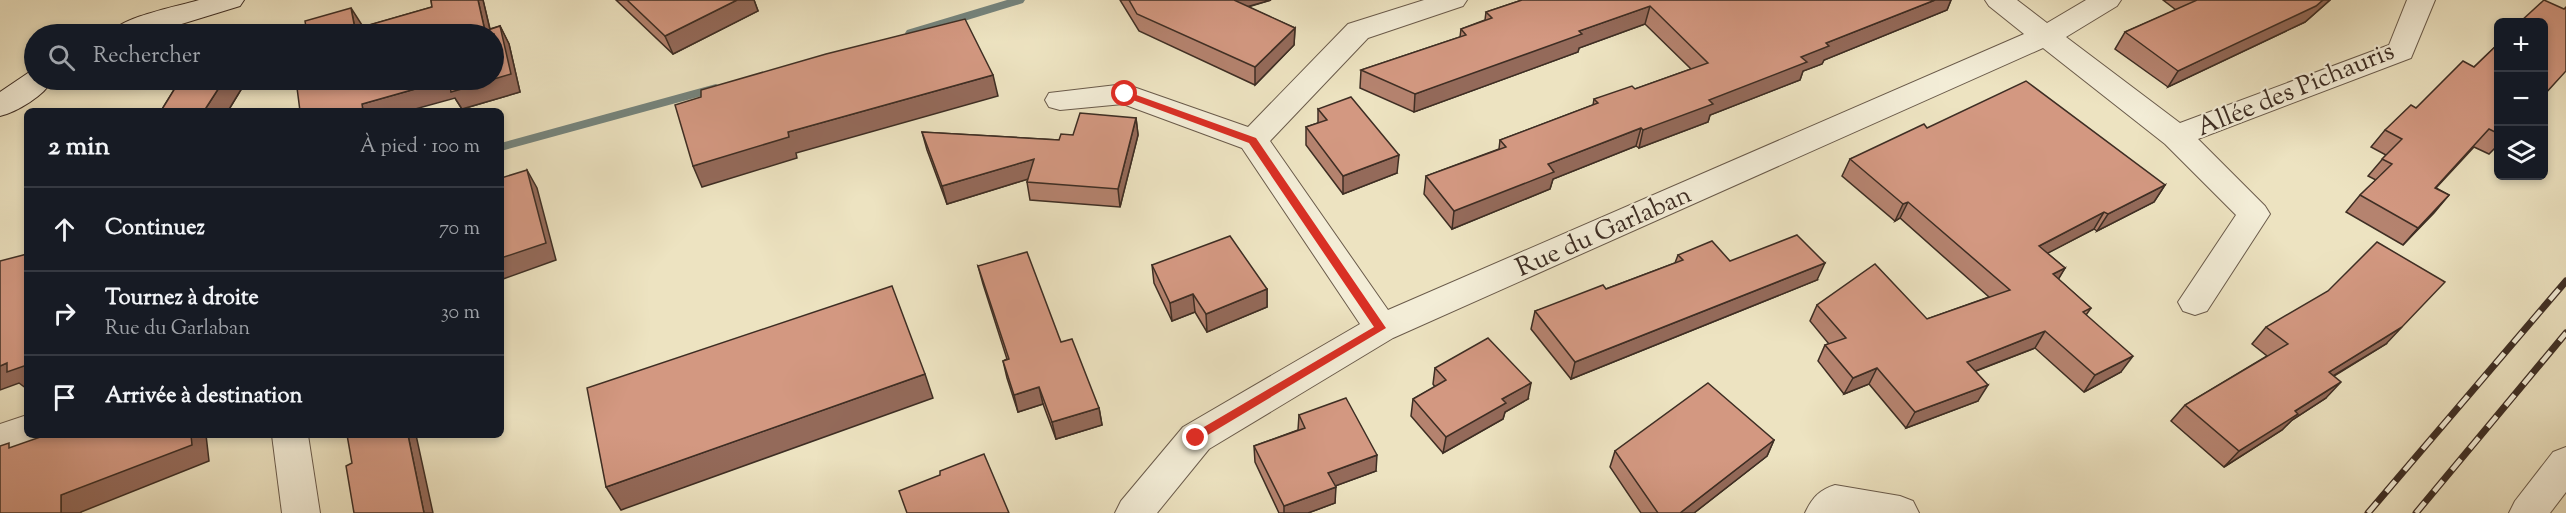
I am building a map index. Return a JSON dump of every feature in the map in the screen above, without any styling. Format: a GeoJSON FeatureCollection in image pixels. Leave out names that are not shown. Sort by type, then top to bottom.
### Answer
{"type":"FeatureCollection","features":[{"type":"Feature","properties":{"kind":"street"},"geometry":{"type":"LineString","coordinates":[[151,24],[230,0]]}},
{"type":"Feature","properties":{"kind":"street"},"geometry":{"type":"LineString","coordinates":[[1252,140],[1358,31],[1453,0]]}},
{"type":"Feature","properties":{"kind":"street"},"geometry":{"type":"LineString","coordinates":[[1999,0],[2176,136],[2254,214],[2195,302]]}},
{"type":"Feature","properties":{"kind":"street","name":"Rue du Garlaban"},"geometry":{"type":"LineString","coordinates":[[1134,513],[1196,438],[1381,328],[2047,35],[2107,0]]}},
{"type":"Feature","properties":{"kind":"street","name":"Allée des Pichauris"},"geometry":{"type":"LineString","coordinates":[[2176,136],[2401,51],[2421,0]]}},
{"type":"Feature","properties":{"kind":"street"},"geometry":{"type":"LineString","coordinates":[[0,83],[24,74]]}},
{"type":"Feature","properties":{"kind":"street"},"geometry":{"type":"LineString","coordinates":[[0,106],[24,90]]}},
{"type":"Feature","properties":{"kind":"street"},"geometry":{"type":"LineString","coordinates":[[1060,100],[1125,94],[1252,140],[1381,328]]}},
{"type":"Feature","properties":{"kind":"street"},"geometry":{"type":"LineString","coordinates":[[0,439],[24,431]]}},
{"type":"Feature","properties":{"kind":"street"},"geometry":{"type":"LineString","coordinates":[[290,438],[301,513]]}},
{"type":"Feature","properties":{"kind":"street"},"geometry":{"type":"LineString","coordinates":[[2528,513],[2566,463]]}},
{"type":"Feature","properties":{"kind":"street"},"geometry":{"type":"LineString","coordinates":[[1824,513],[1835,501],[1900,513]]}},
{"type":"Feature","properties":{"kind":"building"},"geometry":{"type":"Polygon","coordinates":[[[431,0],[478,0],[483,24],[372,24],[432,7],[431,0]]]}},
{"type":"Feature","properties":{"kind":"building"},"geometry":{"type":"Polygon","coordinates":[[[627,0],[737,0],[665,36],[627,0]]]}},
{"type":"Feature","properties":{"kind":"building"},"geometry":{"type":"Polygon","coordinates":[[[1129,0],[1234,0],[1295,28],[1255,67],[1137,14],[1129,0]]]}},
{"type":"Feature","properties":{"kind":"building"},"geometry":{"type":"Polygon","coordinates":[[[1522,0],[1935,0],[1826,43],[1829,46],[1801,57],[1807,62],[1709,100],[1713,104],[1643,130],[1641,128],[1548,164],[1554,172],[1454,211],[1426,176],[1506,147],[1500,140],[1598,103],[1594,99],[1632,86],[1635,89],[1708,63],[1650,6],[1579,31],[1582,34],[1415,94],[1361,70],[1466,35],[1461,29],[1492,18],[1486,12],[1522,0]]]}},
{"type":"Feature","properties":{"kind":"building"},"geometry":{"type":"Polygon","coordinates":[[[2197,0],[2323,0],[2316,6],[2178,71],[2125,32],[2197,0]]]}},
{"type":"Feature","properties":{"kind":"building"},"geometry":{"type":"Polygon","coordinates":[[[2544,0],[2564,9],[2566,7],[2566,71],[2548,91],[2548,18],[2524,18],[2544,0]]]}},
{"type":"Feature","properties":{"kind":"building"},"geometry":{"type":"Polygon","coordinates":[[[351,8],[354,24],[306,24],[305,21],[351,8]]]}},
{"type":"Feature","properties":{"kind":"building"},"geometry":{"type":"Polygon","coordinates":[[[965,19],[993,75],[788,132],[789,137],[693,166],[675,105],[701,97],[701,90],[826,54],[965,19]]]}},
{"type":"Feature","properties":{"kind":"building"},"geometry":{"type":"Polygon","coordinates":[[[504,43],[511,74],[504,76],[504,43]]]}},
{"type":"Feature","properties":{"kind":"building"},"geometry":{"type":"Polygon","coordinates":[[[2494,48],[2494,132],[2489,129],[2435,188],[2449,195],[2418,228],[2360,195],[2392,164],[2382,159],[2402,139],[2385,130],[2411,105],[2416,108],[2463,61],[2474,67],[2494,48]]]}},
{"type":"Feature","properties":{"kind":"building"},"geometry":{"type":"Polygon","coordinates":[[[2026,81],[2165,185],[2108,214],[2104,212],[2039,246],[2065,268],[2053,274],[2091,308],[2083,312],[2133,356],[2095,375],[2045,331],[1967,362],[1988,385],[1915,412],[1877,368],[1853,378],[1825,345],[1846,338],[1817,305],[1875,264],[1927,319],[2010,290],[1908,202],[1903,204],[1850,159],[1924,124],[1927,128],[2026,81]]]}},
{"type":"Feature","properties":{"kind":"building"},"geometry":{"type":"Polygon","coordinates":[[[174,90],[218,90],[206,108],[163,108],[174,90]]]}},
{"type":"Feature","properties":{"kind":"building"},"geometry":{"type":"Polygon","coordinates":[[[297,90],[412,90],[362,104],[363,108],[300,108],[297,90]]]}},
{"type":"Feature","properties":{"kind":"building"},"geometry":{"type":"Polygon","coordinates":[[[1351,97],[1399,155],[1343,176],[1306,127],[1327,120],[1318,109],[1351,97]]]}},
{"type":"Feature","properties":{"kind":"building"},"geometry":{"type":"Polygon","coordinates":[[[1080,113],[1136,118],[1118,189],[1027,182],[1034,159],[942,186],[922,132],[1059,140],[1061,134],[1073,135],[1080,113]]]}},
{"type":"Feature","properties":{"kind":"building"},"geometry":{"type":"Polygon","coordinates":[[[527,170],[546,243],[504,257],[504,177],[527,170]]]}},
{"type":"Feature","properties":{"kind":"building"},"geometry":{"type":"Polygon","coordinates":[[[1797,235],[1825,263],[1575,362],[1535,311],[1603,285],[1606,289],[1683,260],[1678,255],[1712,241],[1730,261],[1797,235]]]}},
{"type":"Feature","properties":{"kind":"building"},"geometry":{"type":"Polygon","coordinates":[[[1230,236],[1267,289],[1206,314],[1193,294],[1170,303],[1152,265],[1230,236]]]}},
{"type":"Feature","properties":{"kind":"building"},"geometry":{"type":"Polygon","coordinates":[[[2377,242],[2445,282],[2402,327],[2329,372],[2341,382],[2295,411],[2298,414],[2239,451],[2185,405],[2288,344],[2266,327],[2328,291],[2377,242]]]}},
{"type":"Feature","properties":{"kind":"building"},"geometry":{"type":"Polygon","coordinates":[[[1027,252],[1061,342],[1072,339],[1099,408],[1052,422],[1039,387],[1014,395],[1003,361],[1009,359],[978,266],[1027,252]]]}},
{"type":"Feature","properties":{"kind":"building"},"geometry":{"type":"Polygon","coordinates":[[[24,255],[24,366],[7,372],[7,363],[0,366],[0,261],[24,255]]]}},
{"type":"Feature","properties":{"kind":"building"},"geometry":{"type":"Polygon","coordinates":[[[892,286],[925,374],[606,487],[587,388],[892,286]]]}},
{"type":"Feature","properties":{"kind":"building"},"geometry":{"type":"Polygon","coordinates":[[[1488,338],[1531,383],[1502,399],[1506,403],[1446,437],[1413,399],[1446,380],[1435,368],[1488,338]]]}},
{"type":"Feature","properties":{"kind":"building"},"geometry":{"type":"Polygon","coordinates":[[[1708,383],[1774,440],[1680,513],[1658,513],[1615,451],[1708,383]]]}},
{"type":"Feature","properties":{"kind":"building"},"geometry":{"type":"Polygon","coordinates":[[[1346,398],[1377,455],[1328,473],[1336,487],[1284,506],[1254,446],[1305,428],[1299,415],[1346,398]]]}},
{"type":"Feature","properties":{"kind":"building"},"geometry":{"type":"Polygon","coordinates":[[[37,438],[191,438],[192,445],[61,495],[61,513],[0,513],[0,446],[9,443],[9,448],[37,438]]]}},
{"type":"Feature","properties":{"kind":"building"},"geometry":{"type":"Polygon","coordinates":[[[348,438],[409,438],[424,513],[354,513],[346,466],[352,463],[348,438]]]}},
{"type":"Feature","properties":{"kind":"building"},"geometry":{"type":"Polygon","coordinates":[[[984,454],[1009,513],[907,513],[899,491],[940,475],[940,471],[984,454]]]}},
{"type":"Feature","properties":{"kind":"waterway"},"geometry":{"type":"LineString","coordinates":[[911,33],[1019,0]]}},
{"type":"Feature","properties":{"kind":"waterway"},"geometry":{"type":"LineString","coordinates":[[504,146],[716,88]]}},
{"type":"Feature","properties":{"kind":"railway"},"geometry":{"type":"LineString","coordinates":[[2368,513],[2566,281]]}},
{"type":"Feature","properties":{"kind":"railway"},"geometry":{"type":"LineString","coordinates":[[2416,513],[2566,333]]}},
{"type":"Feature","properties":{"kind":"route"},"geometry":{"type":"LineString","coordinates":[[1125,94],[1252,140],[1381,328],[1196,438]]}}]}
